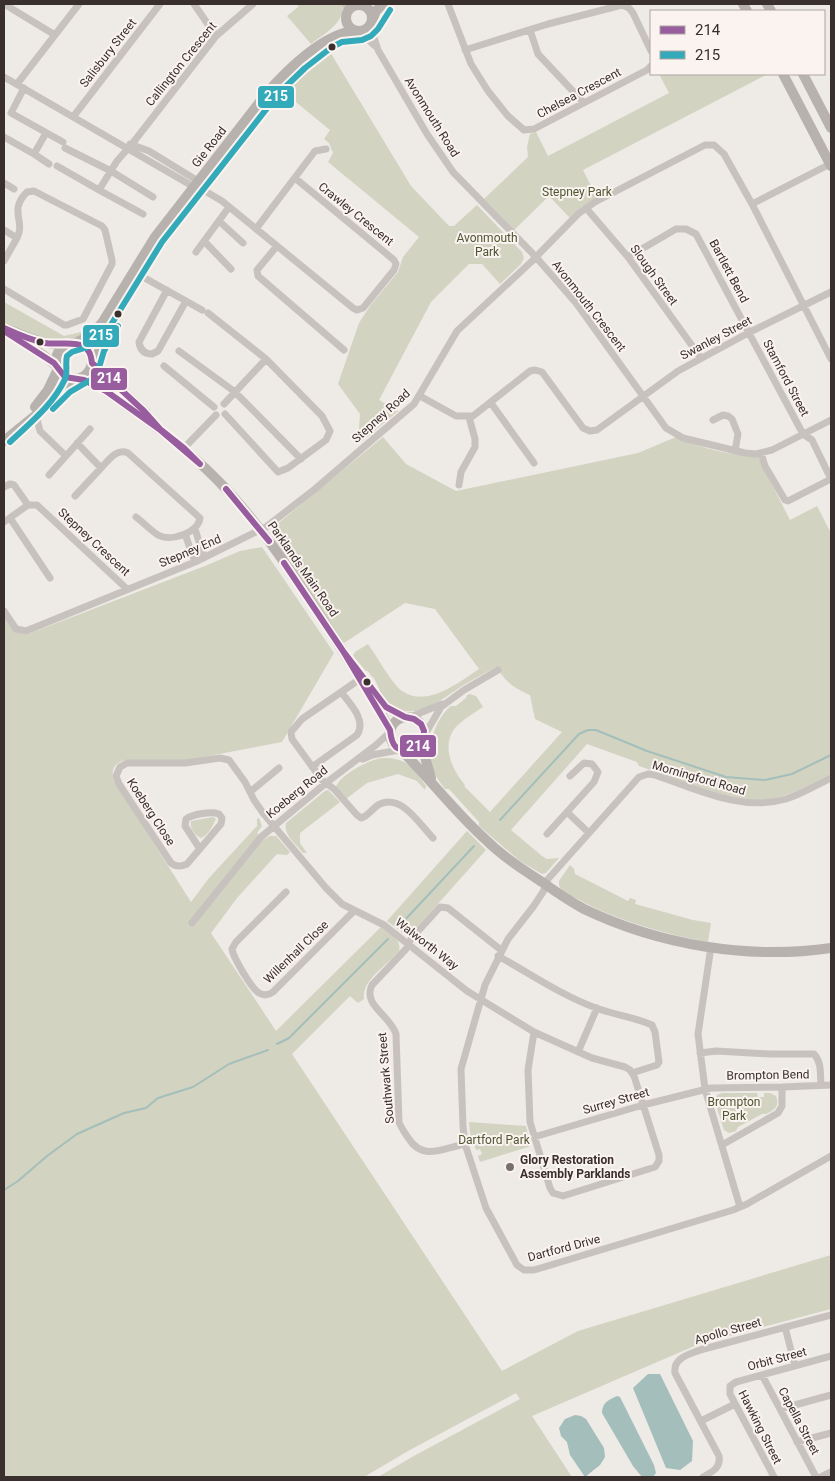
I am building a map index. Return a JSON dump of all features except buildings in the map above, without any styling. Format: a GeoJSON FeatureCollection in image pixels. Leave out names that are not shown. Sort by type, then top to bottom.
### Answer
{"type":"FeatureCollection","features":[{"type":"Feature","properties":{"kind":"street"},"geometry":{"type":"LineString","coordinates":[[4,4],[55,34]]}},
{"type":"Feature","properties":{"kind":"street"},"geometry":{"type":"LineString","coordinates":[[79,4],[55,34],[7,111],[46,132],[64,145],[153,197]]}},
{"type":"Feature","properties":{"kind":"street","name":"Salisbury Street"},"geometry":{"type":"LineString","coordinates":[[73,117],[160,4]]}},
{"type":"Feature","properties":{"kind":"street"},"geometry":{"type":"LineString","coordinates":[[194,4],[216,36]]}},
{"type":"Feature","properties":{"kind":"street","name":"Callington Crescent"},"geometry":{"type":"LineString","coordinates":[[99,190],[111,171],[216,36],[253,4]]}},
{"type":"Feature","properties":{"kind":"street"},"geometry":{"type":"LineString","coordinates":[[371,23],[370,12],[364,5],[352,8],[347,12],[349,26],[357,31],[364,30],[371,23],[376,12],[383,4]]}},
{"type":"Feature","properties":{"kind":"street","name":"Chelsea Crescent"},"geometry":{"type":"LineString","coordinates":[[448,4],[471,64],[488,91],[508,116],[524,130],[532,130],[650,67]]}},
{"type":"Feature","properties":{"kind":"street"},"geometry":{"type":"LineString","coordinates":[[465,50],[622,5],[633,13],[650,49]]}},
{"type":"Feature","properties":{"kind":"street","name":"Gie Road"},"geometry":{"type":"LineString","coordinates":[[317,47],[347,12]]}},
{"type":"Feature","properties":{"kind":"street","name":"Avonmouth Road"},"geometry":{"type":"LineString","coordinates":[[371,23],[378,50],[427,134],[453,172],[535,256]]}},
{"type":"Feature","properties":{"kind":"street"},"geometry":{"type":"LineString","coordinates":[[530,30],[538,54],[584,103]]}},
{"type":"Feature","properties":{"kind":"street","name":"Avonmouth Road"},"geometry":{"type":"LineString","coordinates":[[357,31],[378,50]]}},
{"type":"Feature","properties":{"kind":"street","name":"Gie Road"},"geometry":{"type":"LineString","coordinates":[[71,344],[86,339],[97,329],[155,237],[266,94],[284,75],[317,47],[336,35],[357,31]]}},
{"type":"Feature","properties":{"kind":"street"},"geometry":{"type":"LineString","coordinates":[[752,204],[831,165],[784,75]]}},
{"type":"Feature","properties":{"kind":"street"},"geometry":{"type":"LineString","coordinates":[[804,75],[831,128]]}},
{"type":"Feature","properties":{"kind":"street"},"geometry":{"type":"LineString","coordinates":[[4,77],[118,142],[149,151],[196,184]]}},
{"type":"Feature","properties":{"kind":"street"},"geometry":{"type":"LineString","coordinates":[[34,154],[46,132]]}},
{"type":"Feature","properties":{"kind":"street"},"geometry":{"type":"LineString","coordinates":[[4,137],[143,214]]}},
{"type":"Feature","properties":{"kind":"street","name":"Avonmouth Crescent"},"geometry":{"type":"LineString","coordinates":[[831,358],[752,204],[722,151],[714,145],[702,146],[595,202],[578,214],[535,256],[576,304],[666,428],[683,438],[745,453],[761,453],[772,450],[831,420]]}},
{"type":"Feature","properties":{"kind":"street"},"geometry":{"type":"LineString","coordinates":[[256,229],[315,152],[326,149]]}},
{"type":"Feature","properties":{"kind":"street","name":"Crawley Crescent"},"geometry":{"type":"LineString","coordinates":[[196,184],[230,207],[353,308],[357,310],[364,307],[395,268],[394,259],[295,178]]}},
{"type":"Feature","properties":{"kind":"street"},"geometry":{"type":"LineString","coordinates":[[4,183],[14,189]]}},
{"type":"Feature","properties":{"kind":"street"},"geometry":{"type":"LineString","coordinates":[[4,261],[20,232],[17,210],[19,204],[27,192],[34,190],[102,226],[107,238],[112,264],[82,319],[67,326],[4,289]]}},
{"type":"Feature","properties":{"kind":"street"},"geometry":{"type":"LineString","coordinates":[[196,252],[230,207]]}},
{"type":"Feature","properties":{"kind":"street","name":"Slough Street"},"geometry":{"type":"LineString","coordinates":[[586,208],[628,257],[701,358]]}},
{"type":"Feature","properties":{"kind":"street"},"geometry":{"type":"LineString","coordinates":[[219,222],[243,243]]}},
{"type":"Feature","properties":{"kind":"street","name":"Bartlett Bend"},"geometry":{"type":"LineString","coordinates":[[628,257],[676,230],[686,229],[693,232],[698,237],[750,332]]}},
{"type":"Feature","properties":{"kind":"street"},"geometry":{"type":"LineString","coordinates":[[4,230],[17,238]]}},
{"type":"Feature","properties":{"kind":"street"},"geometry":{"type":"LineString","coordinates":[[204,241],[231,269]]}},
{"type":"Feature","properties":{"kind":"street"},"geometry":{"type":"LineString","coordinates":[[277,246],[257,270],[258,276],[344,350]]}},
{"type":"Feature","properties":{"kind":"street","name":"Stepney Road"},"geometry":{"type":"LineString","coordinates":[[260,530],[315,489],[403,415],[420,396],[457,332],[531,262],[535,256]]}},
{"type":"Feature","properties":{"kind":"street"},"geometry":{"type":"LineString","coordinates":[[134,272],[205,312],[266,359],[322,416],[330,431],[326,440],[288,468],[278,472],[225,414],[224,404]]}},
{"type":"Feature","properties":{"kind":"street","name":"Gie Road"},"geometry":{"type":"LineString","coordinates":[[92,361],[99,340],[129,287],[134,272]]}},
{"type":"Feature","properties":{"kind":"street"},"geometry":{"type":"LineString","coordinates":[[167,290],[139,342],[140,348],[144,352],[152,354],[158,351],[186,301]]}},
{"type":"Feature","properties":{"kind":"street","name":"Swanley Street"},"geometry":{"type":"LineString","coordinates":[[491,403],[530,371],[540,371],[583,428],[593,431],[597,430],[678,371],[750,332],[831,292]]}},
{"type":"Feature","properties":{"kind":"street"},"geometry":{"type":"LineString","coordinates":[[4,330],[48,344],[82,345],[88,349],[92,361],[87,373],[65,385],[36,415],[4,441]]}},
{"type":"Feature","properties":{"kind":"street"},"geometry":{"type":"LineString","coordinates":[[4,330],[44,354],[65,377],[76,379]]}},
{"type":"Feature","properties":{"kind":"street","name":"Stamford Street"},"geometry":{"type":"LineString","coordinates":[[750,332],[804,434],[812,440],[830,477],[829,480],[788,501],[785,500],[765,466],[761,453]]}},
{"type":"Feature","properties":{"kind":"street"},"geometry":{"type":"LineString","coordinates":[[4,436],[38,404],[48,390],[58,368],[56,360],[58,353],[71,344]]}},
{"type":"Feature","properties":{"kind":"street"},"geometry":{"type":"LineString","coordinates":[[179,351],[235,392],[301,458]]}},
{"type":"Feature","properties":{"kind":"street"},"geometry":{"type":"LineString","coordinates":[[224,404],[266,359]]}},
{"type":"Feature","properties":{"kind":"street","name":"Parklands Main Road"},"geometry":{"type":"LineString","coordinates":[[92,361],[160,429]]}},
{"type":"Feature","properties":{"kind":"street"},"geometry":{"type":"LineString","coordinates":[[164,366],[221,416],[225,414]]}},
{"type":"Feature","properties":{"kind":"street","name":"Parklands Main Road"},"geometry":{"type":"LineString","coordinates":[[76,379],[87,380],[104,390],[160,429],[184,448],[225,488],[260,530],[302,588],[354,667],[386,708],[408,717]]}},
{"type":"Feature","properties":{"kind":"street"},"geometry":{"type":"LineString","coordinates":[[420,396],[456,416],[469,417],[477,414],[491,403],[534,463]]}},
{"type":"Feature","properties":{"kind":"street"},"geometry":{"type":"LineString","coordinates":[[184,448],[215,411],[218,403],[224,404]]}},
{"type":"Feature","properties":{"kind":"street"},"geometry":{"type":"LineString","coordinates":[[36,415],[40,431]]}},
{"type":"Feature","properties":{"kind":"street"},"geometry":{"type":"LineString","coordinates":[[713,420],[723,415],[732,419],[738,434],[735,451]]}},
{"type":"Feature","properties":{"kind":"street"},"geometry":{"type":"LineString","coordinates":[[459,485],[461,472],[474,447],[475,439],[469,417]]}},
{"type":"Feature","properties":{"kind":"street"},"geometry":{"type":"LineString","coordinates":[[23,426],[40,431],[66,456]]}},
{"type":"Feature","properties":{"kind":"street"},"geometry":{"type":"LineString","coordinates":[[49,475],[90,429]]}},
{"type":"Feature","properties":{"kind":"street"},"geometry":{"type":"LineString","coordinates":[[77,444],[101,468]]}},
{"type":"Feature","properties":{"kind":"street"},"geometry":{"type":"LineString","coordinates":[[75,496],[117,452],[122,451],[128,453],[197,513],[200,518],[195,529],[185,534],[163,537],[136,517]]}},
{"type":"Feature","properties":{"kind":"street"},"geometry":{"type":"LineString","coordinates":[[4,487],[10,484],[14,485],[28,505],[7,520],[50,578]]}},
{"type":"Feature","properties":{"kind":"street","name":"Stepney Crescent"},"geometry":{"type":"LineString","coordinates":[[4,611],[16,629],[26,631],[127,589],[41,507],[35,504],[28,505]]}},
{"type":"Feature","properties":{"kind":"street"},"geometry":{"type":"LineString","coordinates":[[195,529],[204,558]]}},
{"type":"Feature","properties":{"kind":"street","name":"Stepney End"},"geometry":{"type":"LineString","coordinates":[[127,589],[195,562],[260,530]]}},
{"type":"Feature","properties":{"kind":"street"},"geometry":{"type":"LineString","coordinates":[[185,534],[195,562]]}},
{"type":"Feature","properties":{"kind":"street","name":"Parklands Main Road"},"geometry":{"type":"LineString","coordinates":[[354,667],[390,731]]}},
{"type":"Feature","properties":{"kind":"street"},"geometry":{"type":"LineString","coordinates":[[498,670],[434,708],[395,721],[390,731],[391,741],[449,804],[511,861],[582,908],[614,922],[677,941],[711,947],[774,952],[831,948]]}},
{"type":"Feature","properties":{"kind":"street"},"geometry":{"type":"LineString","coordinates":[[360,679],[302,719],[292,732],[292,739],[312,767],[361,818],[365,817],[379,804],[396,802],[405,808],[433,838]]}},
{"type":"Feature","properties":{"kind":"street"},"geometry":{"type":"LineString","coordinates":[[312,767],[357,735],[360,730],[361,723],[359,717],[341,692]]}},
{"type":"Feature","properties":{"kind":"street"},"geometry":{"type":"LineString","coordinates":[[400,750],[414,750],[441,707],[454,697]]}},
{"type":"Feature","properties":{"kind":"street"},"geometry":{"type":"LineString","coordinates":[[408,717],[421,724],[425,757],[431,778],[449,804]]}},
{"type":"Feature","properties":{"kind":"street","name":"Koeberg Road"},"geometry":{"type":"LineString","coordinates":[[192,923],[261,837],[390,731]]}},
{"type":"Feature","properties":{"kind":"street","name":"Koeberg Road"},"geometry":{"type":"LineString","coordinates":[[349,766],[372,755],[400,750]]}},
{"type":"Feature","properties":{"kind":"street","name":"Koeberg Close"},"geometry":{"type":"LineString","coordinates":[[200,849],[185,826],[184,821],[190,816],[218,813],[221,816],[222,822],[200,849],[184,865],[176,866],[171,863],[119,784],[116,776],[120,767],[127,763],[185,763],[223,758],[229,760],[273,826]]}},
{"type":"Feature","properties":{"kind":"street"},"geometry":{"type":"LineString","coordinates":[[547,834],[594,782],[598,772],[592,764],[584,763],[570,776]]}},
{"type":"Feature","properties":{"kind":"street"},"geometry":{"type":"LineString","coordinates":[[250,792],[279,768]]}},
{"type":"Feature","properties":{"kind":"street","name":"Morningford Road"},"geometry":{"type":"LineString","coordinates":[[546,885],[548,879],[639,777],[644,774],[655,775],[730,800],[749,803],[768,803],[786,799],[831,778]]}},
{"type":"Feature","properties":{"kind":"street"},"geometry":{"type":"LineString","coordinates":[[567,812],[589,833]]}},
{"type":"Feature","properties":{"kind":"street","name":"Walworth Way"},"geometry":{"type":"LineString","coordinates":[[273,826],[342,904],[384,925],[467,991],[534,1032],[578,1052],[624,1067],[632,1072]]}},
{"type":"Feature","properties":{"kind":"street","name":"Dartford Drive"},"geometry":{"type":"LineString","coordinates":[[546,885],[533,907],[514,930],[500,953],[485,985],[461,1069],[465,1144],[486,1208],[521,1269],[527,1271],[740,1207],[831,1156]]}},
{"type":"Feature","properties":{"kind":"street","name":"Willenhall Close"},"geometry":{"type":"LineString","coordinates":[[286,892],[236,942],[232,949],[234,958],[256,990],[262,995],[268,995],[273,992],[354,911]]}},
{"type":"Feature","properties":{"kind":"street"},"geometry":{"type":"LineString","coordinates":[[409,944],[438,908],[444,906],[500,953],[548,986],[597,1008],[647,1022],[654,1028],[659,1062],[657,1065],[632,1072],[659,1155],[657,1166],[653,1169],[563,1196],[558,1196],[551,1191],[530,1122],[528,1070],[534,1032]]}},
{"type":"Feature","properties":{"kind":"street","name":"Southwark Street"},"geometry":{"type":"LineString","coordinates":[[409,944],[372,985],[369,995],[373,1004],[391,1023],[396,1034],[400,1124],[412,1144],[423,1152],[465,1144]]}},
{"type":"Feature","properties":{"kind":"street"},"geometry":{"type":"LineString","coordinates":[[711,947],[699,1023],[700,1053],[705,1089],[740,1207]]}},
{"type":"Feature","properties":{"kind":"street"},"geometry":{"type":"LineString","coordinates":[[578,1052],[597,1008]]}},
{"type":"Feature","properties":{"kind":"street"},"geometry":{"type":"LineString","coordinates":[[700,1053],[716,1051],[814,1054],[819,1064],[821,1085]]}},
{"type":"Feature","properties":{"kind":"street","name":"Brompton Bend"},"geometry":{"type":"LineString","coordinates":[[705,1089],[831,1085]]}},
{"type":"Feature","properties":{"kind":"street"},"geometry":{"type":"LineString","coordinates":[[722,1145],[778,1113],[782,1106],[782,1087]]}},
{"type":"Feature","properties":{"kind":"street","name":"Surrey Street"},"geometry":{"type":"LineString","coordinates":[[534,1137],[705,1089]]}},
{"type":"Feature","properties":{"kind":"street","name":"Apollo Street"},"geometry":{"type":"LineString","coordinates":[[703,1477],[716,1470],[720,1459],[675,1373],[675,1364],[678,1360],[700,1350],[831,1315]]}},
{"type":"Feature","properties":{"kind":"street"},"geometry":{"type":"LineString","coordinates":[[785,1327],[795,1366]]}},
{"type":"Feature","properties":{"kind":"street","name":"Orbit Street"},"geometry":{"type":"LineString","coordinates":[[730,1386],[734,1383],[795,1366],[831,1359]]}},
{"type":"Feature","properties":{"kind":"street","name":"Capella Street"},"geometry":{"type":"LineString","coordinates":[[762,1375],[816,1477]]}},
{"type":"Feature","properties":{"kind":"street","name":"Hawking Street"},"geometry":{"type":"LineString","coordinates":[[730,1386],[730,1392],[735,1404],[774,1477]]}},
{"type":"Feature","properties":{"kind":"street"},"geometry":{"type":"LineString","coordinates":[[780,1409],[831,1395]]}},
{"type":"Feature","properties":{"kind":"street"},"geometry":{"type":"LineString","coordinates":[[701,1422],[735,1404]]}},
{"type":"Feature","properties":{"kind":"street"},"geometry":{"type":"LineString","coordinates":[[797,1442],[831,1433]]}},
{"type":"Feature","properties":{"kind":"street"},"geometry":{"type":"LineString","coordinates":[[821,1477],[831,1472]]}},
{"type":"Feature","properties":{"kind":"green space"},"geometry":{"type":"Polygon","coordinates":[[[298,4],[343,4],[337,23],[311,44],[287,16],[298,7],[298,4]]]}},
{"type":"Feature","properties":{"kind":"green space","name":"Avonmouth Park"},"geometry":{"type":"Polygon","coordinates":[[[324,42],[411,186],[449,226],[454,226],[477,205],[522,252],[524,258],[521,264],[500,284],[482,264],[469,264],[431,302],[379,400],[398,411],[360,443],[358,442],[360,414],[338,384],[359,323],[370,306],[398,272],[403,257],[419,237],[328,162],[333,153],[329,143],[324,139],[330,130],[275,85],[324,42]]]}},
{"type":"Feature","properties":{"kind":"green space","name":"Stepney Park"},"geometry":{"type":"Polygon","coordinates":[[[660,75],[766,75],[583,170],[597,198],[583,206],[570,218],[549,196],[514,230],[484,199],[528,157],[527,147],[530,134],[536,132],[548,156],[669,93],[660,75]]]}},
{"type":"Feature","properties":{"kind":"green space"},"geometry":{"type":"Polygon","coordinates":[[[4,302],[64,336],[90,330],[80,337],[68,340],[49,339],[29,334],[4,323],[4,302]]]}},
{"type":"Feature","properties":{"kind":"green space"},"geometry":{"type":"Polygon","coordinates":[[[383,437],[406,464],[456,491],[638,453],[676,437],[716,450],[758,457],[790,520],[817,506],[831,533],[831,774],[786,795],[762,799],[745,799],[727,796],[690,785],[639,766],[637,762],[587,744],[511,830],[547,859],[559,858],[546,873],[542,874],[520,861],[479,826],[479,822],[449,789],[445,789],[438,779],[430,760],[433,734],[440,718],[451,706],[456,706],[467,695],[476,696],[483,707],[455,728],[449,742],[449,750],[452,765],[464,786],[490,812],[562,732],[535,719],[530,695],[511,684],[496,667],[466,683],[435,704],[425,708],[406,711],[396,707],[386,700],[373,677],[353,656],[355,652],[368,644],[398,687],[412,696],[422,697],[442,692],[479,669],[435,609],[405,603],[344,643],[272,536],[276,525],[383,437]]]}},
{"type":"Feature","properties":{"kind":"green space"},"geometry":{"type":"Polygon","coordinates":[[[262,547],[334,653],[282,742],[182,761],[125,760],[114,767],[113,779],[191,902],[209,878],[257,826],[257,819],[259,818],[262,826],[257,833],[263,840],[270,836],[276,836],[290,852],[287,855],[277,854],[237,898],[211,933],[276,1031],[381,927],[399,943],[399,951],[367,986],[364,992],[364,999],[358,1003],[350,996],[292,1054],[502,1371],[578,1331],[831,1255],[831,1309],[699,1344],[532,1416],[572,1477],[378,1477],[520,1399],[516,1393],[364,1477],[4,1477],[4,617],[16,632],[28,634],[240,551],[262,547]]]}},
{"type":"Feature","properties":{"kind":"green space"},"geometry":{"type":"Polygon","coordinates":[[[382,758],[391,758],[404,762],[413,769],[426,786],[425,790],[417,781],[398,774],[367,783],[346,799],[336,788],[342,778],[348,773],[382,758]]]}},
{"type":"Feature","properties":{"kind":"green space"},"geometry":{"type":"Polygon","coordinates":[[[328,790],[340,802],[300,833],[300,843],[307,853],[303,853],[288,835],[286,823],[328,790]]]}},
{"type":"Feature","properties":{"kind":"green space"},"geometry":{"type":"Polygon","coordinates":[[[213,817],[216,819],[207,834],[201,838],[193,831],[191,821],[213,817]]]}},
{"type":"Feature","properties":{"kind":"green space"},"geometry":{"type":"Polygon","coordinates":[[[467,831],[486,850],[410,935],[407,936],[387,921],[467,831]]]}},
{"type":"Feature","properties":{"kind":"green space"},"geometry":{"type":"Polygon","coordinates":[[[570,865],[574,869],[575,874],[628,901],[630,898],[636,900],[635,904],[711,923],[708,942],[660,931],[628,921],[567,894],[561,889],[559,881],[570,865]]]}},
{"type":"Feature","properties":{"kind":"green space","name":"Brompton Park"},"geometry":{"type":"Polygon","coordinates":[[[722,1093],[757,1093],[758,1097],[764,1097],[764,1093],[770,1093],[776,1096],[777,1105],[772,1111],[762,1114],[738,1127],[736,1131],[729,1133],[724,1130],[715,1102],[717,1095],[722,1093]]]}},
{"type":"Feature","properties":{"kind":"green space","name":"Dartford Park"},"geometry":{"type":"Polygon","coordinates":[[[469,1122],[526,1126],[531,1146],[480,1162],[478,1156],[482,1154],[480,1149],[476,1150],[470,1133],[469,1122]]]}},
{"type":"Feature","properties":{"kind":"water"},"geometry":{"type":"Polygon","coordinates":[[[648,1374],[660,1374],[693,1441],[692,1461],[680,1470],[666,1468],[633,1388],[648,1374]]]}},
{"type":"Feature","properties":{"kind":"water"},"geometry":{"type":"Polygon","coordinates":[[[617,1396],[620,1397],[654,1465],[656,1473],[653,1477],[642,1477],[633,1466],[602,1413],[606,1402],[617,1396]]]}},
{"type":"Feature","properties":{"kind":"water"},"geometry":{"type":"Polygon","coordinates":[[[575,1415],[586,1419],[604,1448],[605,1457],[600,1465],[585,1477],[570,1455],[567,1442],[561,1436],[559,1428],[565,1419],[575,1415]]]}},
{"type":"Feature","properties":{"kind":"waterway"},"geometry":{"type":"LineString","coordinates":[[500,820],[579,734],[588,730],[596,730],[647,751],[726,777],[765,780],[792,774],[831,755]]}},
{"type":"Feature","properties":{"kind":"waterway"},"geometry":{"type":"LineString","coordinates":[[402,923],[474,846]]}},
{"type":"Feature","properties":{"kind":"waterway"},"geometry":{"type":"LineString","coordinates":[[277,1044],[289,1038],[388,939]]}},
{"type":"Feature","properties":{"kind":"waterway"},"geometry":{"type":"LineString","coordinates":[[4,1190],[77,1134],[124,1113],[146,1108],[158,1098],[193,1087],[229,1064],[268,1050]]}},
{"type":"Feature","properties":{"kind":"transit line","name":"215"},"geometry":{"type":"LineString","coordinates":[[10,442],[40,413],[60,388],[66,376],[67,356],[72,352],[91,346],[109,328],[162,242],[279,93],[305,68],[332,47],[342,42],[362,40],[371,36],[378,29],[390,10]]}},
{"type":"Feature","properties":{"kind":"transit line","name":"215"},"geometry":{"type":"LineString","coordinates":[[53,409],[70,392],[94,378],[104,351],[118,326]]}},
{"type":"Feature","properties":{"kind":"transit line","name":"214"},"geometry":{"type":"LineString","coordinates":[[4,328],[39,342],[75,344],[87,349],[92,363],[144,411],[160,429],[184,448],[200,464]]}},
{"type":"Feature","properties":{"kind":"transit line","name":"214"},"geometry":{"type":"LineString","coordinates":[[4,331],[54,363],[65,377],[84,380],[106,391],[159,429],[200,464]]}},
{"type":"Feature","properties":{"kind":"transit line","name":"214"},"geometry":{"type":"LineString","coordinates":[[226,489],[269,541]]}},
{"type":"Feature","properties":{"kind":"transit line","name":"214"},"geometry":{"type":"LineString","coordinates":[[226,489],[269,541]]}},
{"type":"Feature","properties":{"kind":"transit line","name":"214"},"geometry":{"type":"LineString","coordinates":[[284,563],[343,651]]}},
{"type":"Feature","properties":{"kind":"transit line","name":"214"},"geometry":{"type":"LineString","coordinates":[[284,563],[343,651]]}},
{"type":"Feature","properties":{"kind":"transit line","name":"214"},"geometry":{"type":"LineString","coordinates":[[343,651],[386,707],[421,724],[424,731],[423,741],[414,750],[403,750],[394,745],[390,730],[343,651]]}},
{"type":"Feature","properties":{"kind":"place","name":"Glory Restoration Assembly Parklands"},"geometry":{"type":"Point","coordinates":[510,1167]}}]}
